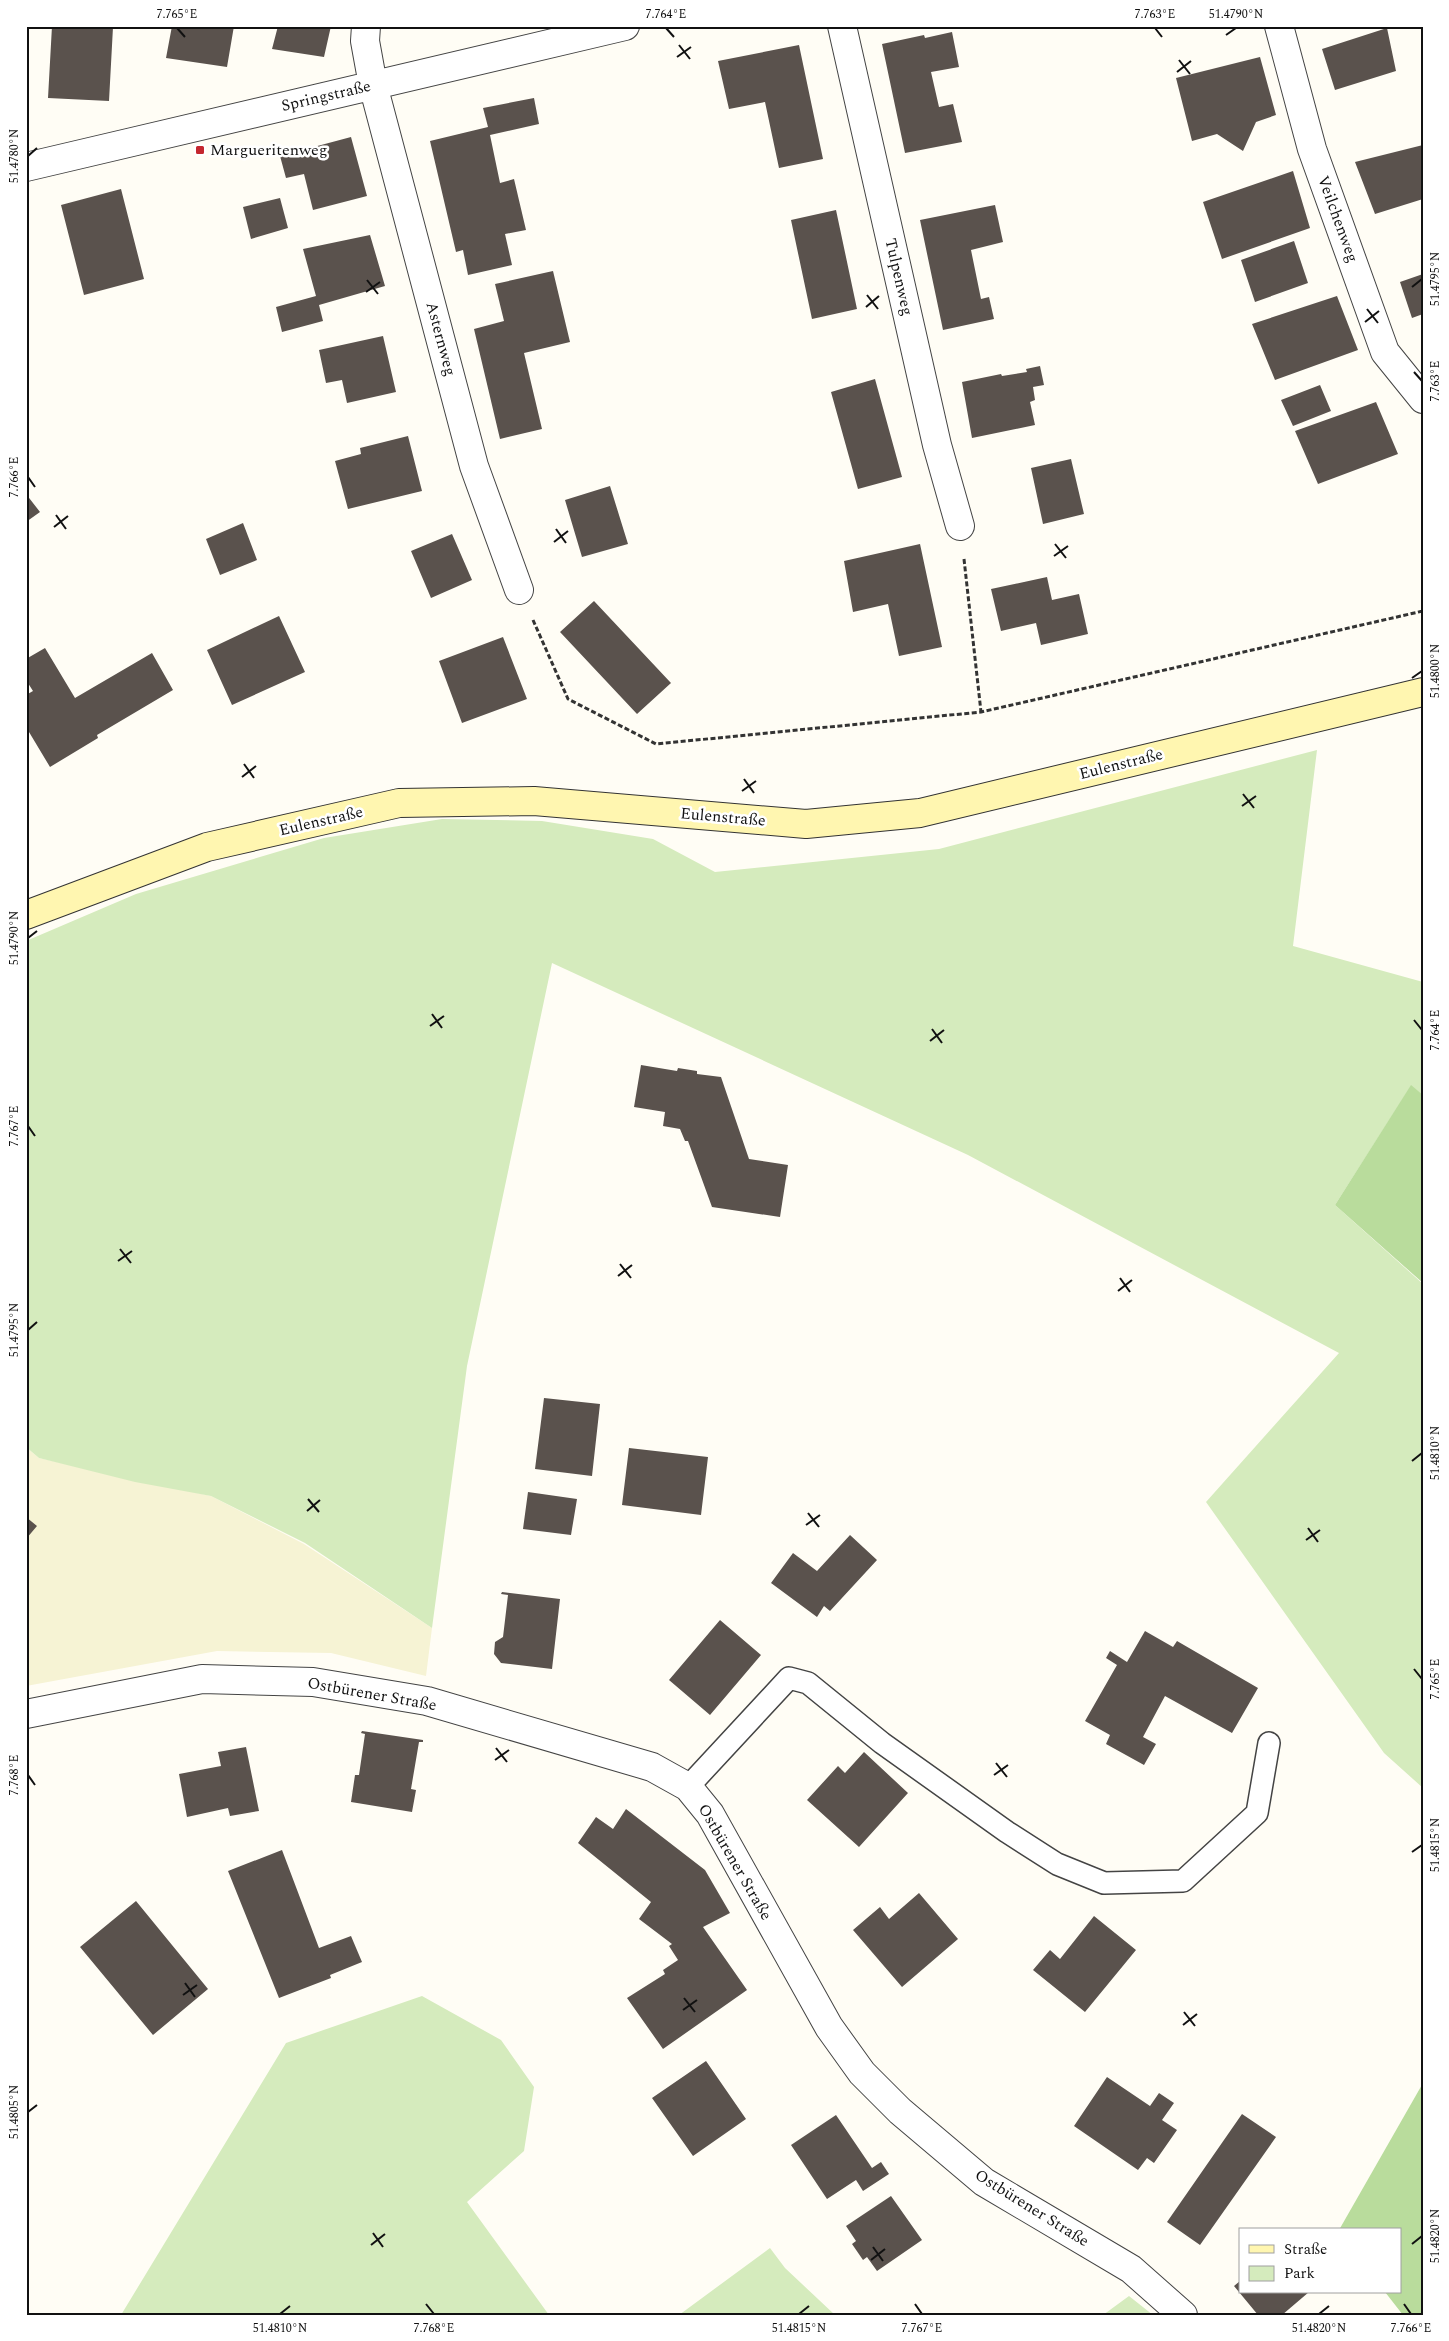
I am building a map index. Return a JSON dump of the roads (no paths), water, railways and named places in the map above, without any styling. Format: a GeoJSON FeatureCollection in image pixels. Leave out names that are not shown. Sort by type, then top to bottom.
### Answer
{"type":"FeatureCollection","features":[{"type":"Feature","properties":{"kind":"main road","name":"Eulenstraße"},"geometry":{"type":"LineString","coordinates":[[26,915],[206,847],[399,803],[534,801],[806,824],[920,813],[1423,692]]}},
{"type":"Feature","properties":{"kind":"street","name":"Asternweg"},"geometry":{"type":"LineString","coordinates":[[366,26],[365,41],[373,84],[474,466],[519,590]]}},
{"type":"Feature","properties":{"kind":"street","name":"Springstraße"},"geometry":{"type":"LineString","coordinates":[[26,167],[625,26]]}},
{"type":"Feature","properties":{"kind":"street","name":"Tulpenweg"},"geometry":{"type":"LineString","coordinates":[[842,26],[937,445],[960,526]]}},
{"type":"Feature","properties":{"kind":"street","name":"Veilchenweg"},"geometry":{"type":"LineString","coordinates":[[1279,26],[1312,148],[1385,352],[1423,399]]}},
{"type":"Feature","properties":{"kind":"street","name":"Ostbürener Straße"},"geometry":{"type":"LineString","coordinates":[[26,1714],[202,1679],[313,1682],[437,1704],[652,1767],[688,1788],[710,1814],[829,2027],[862,2073],[900,2111],[984,2182],[1131,2269],[1183,2315]]}},
{"type":"Feature","properties":{"kind":"lane"},"geometry":{"type":"LineString","coordinates":[[688,1788],[789,1678],[808,1683],[882,1743],[1006,1832],[1057,1864],[1104,1883],[1183,1881],[1257,1813],[1269,1743]]}},
{"type":"Feature","properties":{"kind":"place","name":"Margueritenweg"},"geometry":{"type":"Point","coordinates":[200,150]}}]}
